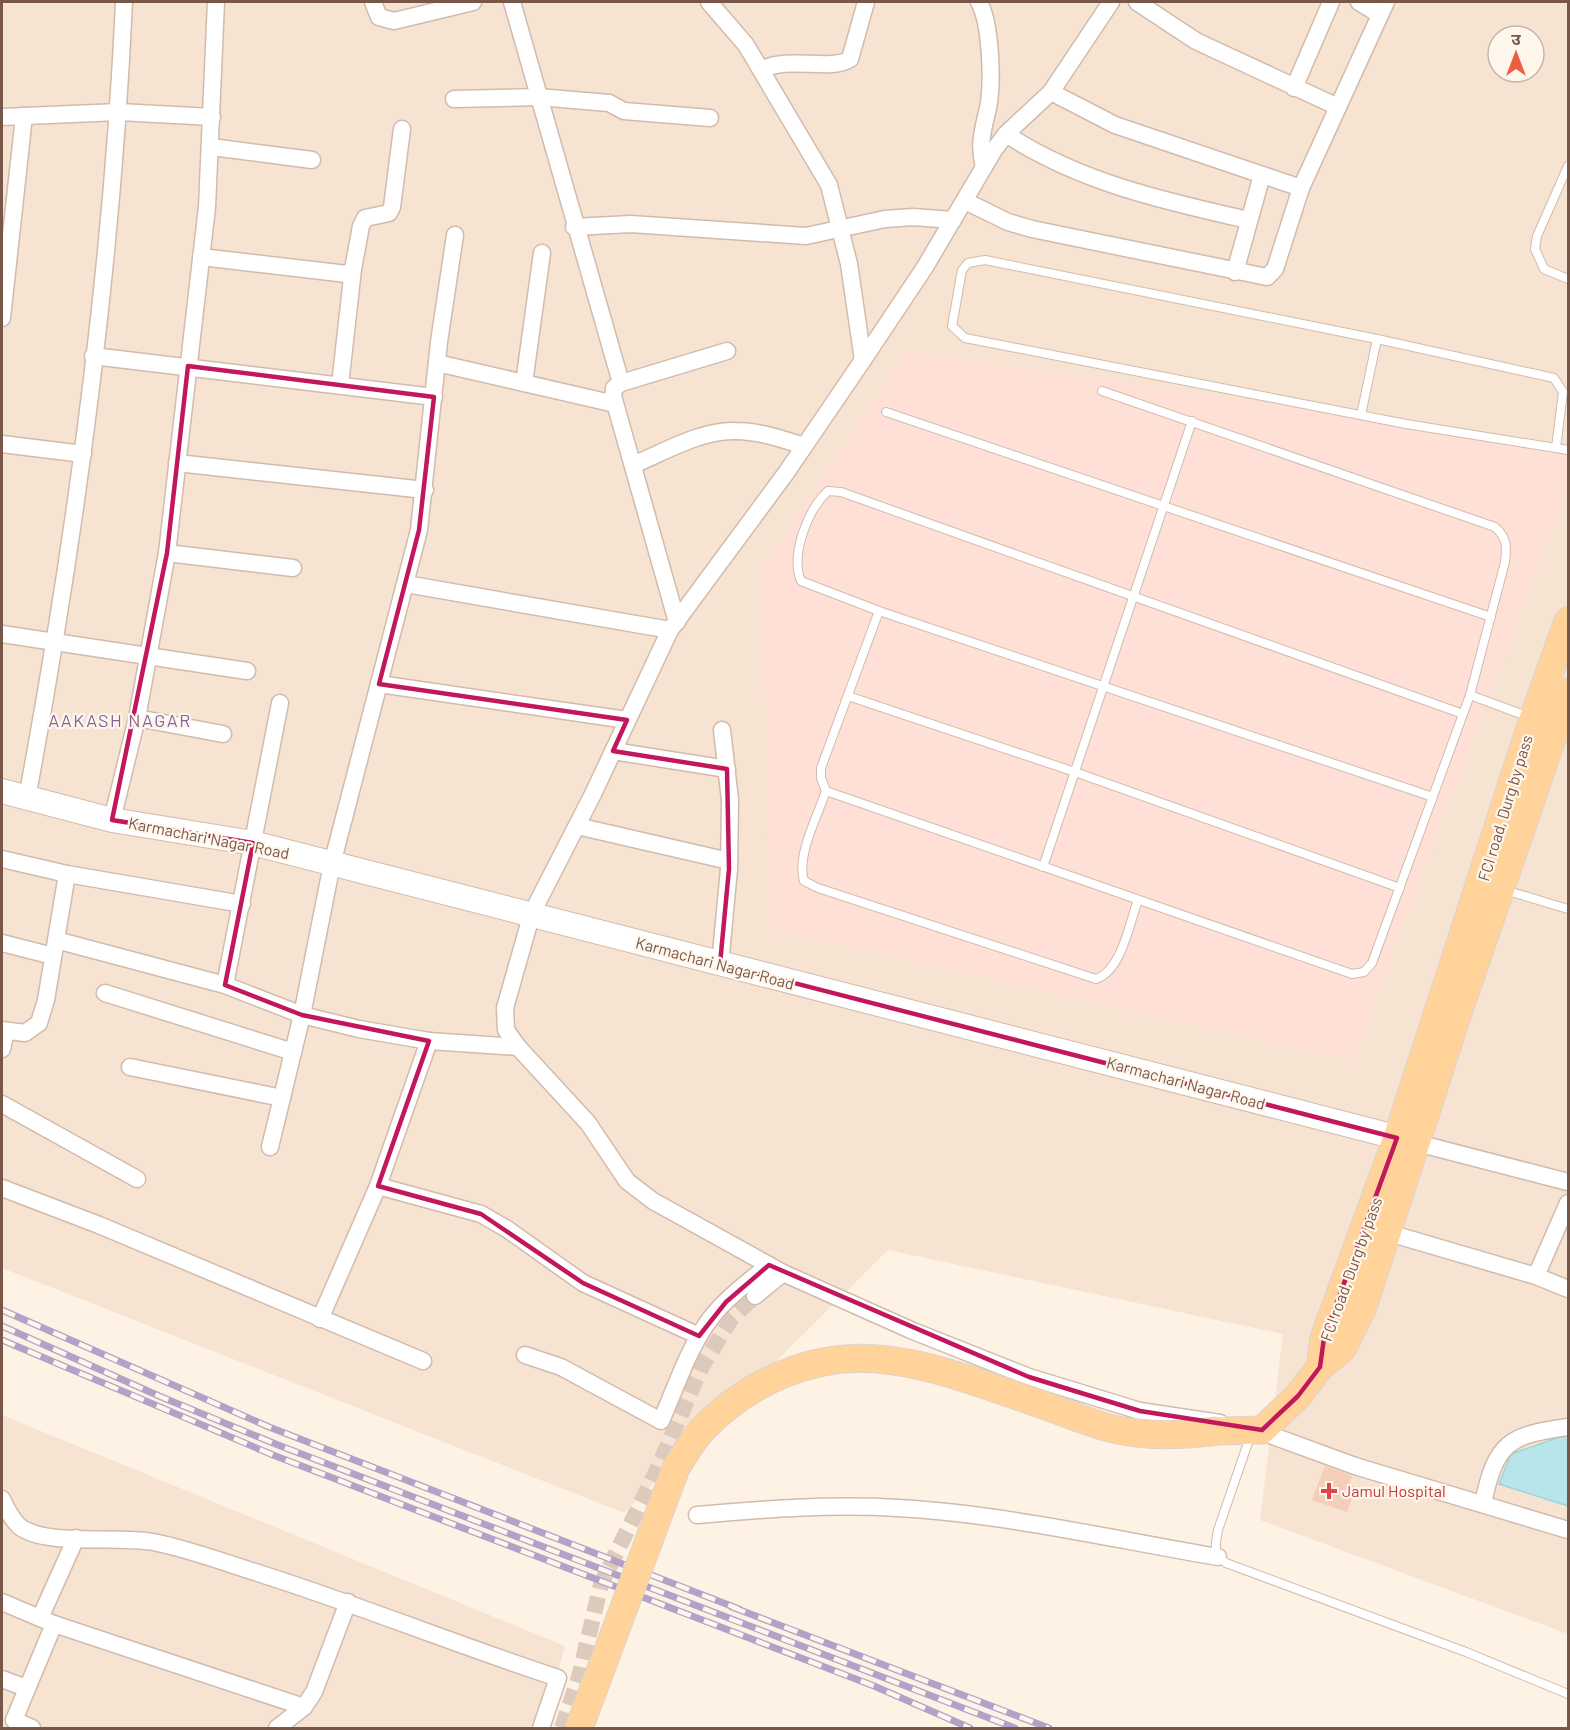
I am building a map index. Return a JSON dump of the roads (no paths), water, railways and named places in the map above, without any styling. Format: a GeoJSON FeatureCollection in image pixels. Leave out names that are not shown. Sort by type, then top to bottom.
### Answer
{"type":"FeatureCollection","features":[{"type":"Feature","properties":{"kind":"main road","name":"FCI road, Durg by pass"},"geometry":{"type":"LineString","coordinates":[[1552,727],[1569,621]]}},
{"type":"Feature","properties":{"kind":"main road","name":"FCI road, Durg by pass"},"geometry":{"type":"LineString","coordinates":[[1320,1366],[1324,1338],[1407,1140],[1491,886],[1552,727],[1569,692]]}},
{"type":"Feature","properties":{"kind":"main road","name":"FCI road, Durg by pass"},"geometry":{"type":"LineString","coordinates":[[1320,1366],[1342,1349],[1363,1307],[1389,1233],[1407,1140]]}},
{"type":"Feature","properties":{"kind":"main road"},"geometry":{"type":"LineString","coordinates":[[579,1728],[676,1467],[700,1432],[733,1401],[765,1382],[803,1366],[832,1360],[886,1360],[951,1374],[1117,1430],[1177,1436],[1218,1431],[1257,1430],[1298,1395],[1320,1366]]}},
{"type":"Feature","properties":{"kind":"street"},"geometry":{"type":"LineString","coordinates":[[27,798],[56,642],[83,453],[119,112],[124,2]]}},
{"type":"Feature","properties":{"kind":"street","name":"Karmachari Nagar Road"},"geometry":{"type":"LineString","coordinates":[[216,2],[211,147],[201,257],[167,553],[137,718],[112,820],[253,843],[1407,1140]]}},
{"type":"Feature","properties":{"kind":"street"},"geometry":{"type":"LineString","coordinates":[[373,2],[379,17],[394,21],[473,2]]}},
{"type":"Feature","properties":{"kind":"street"},"geometry":{"type":"LineString","coordinates":[[512,2],[574,227],[621,383]]}},
{"type":"Feature","properties":{"kind":"street"},"geometry":{"type":"LineString","coordinates":[[709,2],[746,45],[829,185],[842,230],[863,360]]}},
{"type":"Feature","properties":{"kind":"street"},"geometry":{"type":"LineString","coordinates":[[761,70],[777,63],[838,63],[850,59],[866,2]]}},
{"type":"Feature","properties":{"kind":"street"},"geometry":{"type":"LineString","coordinates":[[980,2],[988,43],[988,107],[979,144],[984,167]]}},
{"type":"Feature","properties":{"kind":"street"},"geometry":{"type":"LineString","coordinates":[[1110,2],[1051,92],[1010,130],[984,167],[965,201],[863,360],[674,626],[532,914],[505,1008],[506,1030],[518,1047],[588,1123],[627,1181],[653,1201],[776,1269],[913,1331],[1029,1377],[1140,1411],[1257,1430],[1355,1466],[1569,1530]]}},
{"type":"Feature","properties":{"kind":"street"},"geometry":{"type":"LineString","coordinates":[[1137,2],[1196,40],[1338,107]]}},
{"type":"Feature","properties":{"kind":"street"},"geometry":{"type":"LineString","coordinates":[[1294,88],[1331,2]]}},
{"type":"Feature","properties":{"kind":"street"},"geometry":{"type":"LineString","coordinates":[[965,201],[1008,222],[1032,230],[1261,278],[1272,274],[1301,188],[1383,8],[1359,2]]}},
{"type":"Feature","properties":{"kind":"street"},"geometry":{"type":"LineString","coordinates":[[1051,92],[1115,125],[1301,188]]}},
{"type":"Feature","properties":{"kind":"street"},"geometry":{"type":"LineString","coordinates":[[454,99],[538,97],[609,103],[624,111],[710,118]]}},
{"type":"Feature","properties":{"kind":"street"},"geometry":{"type":"LineString","coordinates":[[988,107],[1010,130],[1047,158],[1108,184],[1153,198],[1248,220]]}},
{"type":"Feature","properties":{"kind":"street"},"geometry":{"type":"LineString","coordinates":[[2,117],[119,112],[212,117]]}},
{"type":"Feature","properties":{"kind":"street"},"geometry":{"type":"LineString","coordinates":[[2,318],[4,276],[24,116]]}},
{"type":"Feature","properties":{"kind":"street"},"geometry":{"type":"LineString","coordinates":[[340,385],[353,269],[361,225],[365,218],[389,213],[392,207],[402,129]]}},
{"type":"Feature","properties":{"kind":"street"},"geometry":{"type":"LineString","coordinates":[[211,147],[312,160]]}},
{"type":"Feature","properties":{"kind":"street"},"geometry":{"type":"LineString","coordinates":[[1235,272],[1262,175]]}},
{"type":"Feature","properties":{"kind":"street"},"geometry":{"type":"LineString","coordinates":[[574,227],[632,224],[806,236],[885,219],[913,217],[953,220]]}},
{"type":"Feature","properties":{"kind":"street"},"geometry":{"type":"LineString","coordinates":[[270,1147],[302,1015],[332,864],[419,530],[437,363],[454,235]]}},
{"type":"Feature","properties":{"kind":"street"},"geometry":{"type":"LineString","coordinates":[[524,382],[542,253]]}},
{"type":"Feature","properties":{"kind":"street"},"geometry":{"type":"LineString","coordinates":[[201,257],[340,275],[347,274],[353,269]]}},
{"type":"Feature","properties":{"kind":"street"},"geometry":{"type":"LineString","coordinates":[[674,626],[615,404],[614,388],[621,383],[727,351]]}},
{"type":"Feature","properties":{"kind":"street"},"geometry":{"type":"LineString","coordinates":[[93,356],[434,397]]}},
{"type":"Feature","properties":{"kind":"street"},"geometry":{"type":"LineString","coordinates":[[437,363],[615,404]]}},
{"type":"Feature","properties":{"kind":"street"},"geometry":{"type":"LineString","coordinates":[[633,465],[717,432],[765,434],[804,446]]}},
{"type":"Feature","properties":{"kind":"street"},"geometry":{"type":"LineString","coordinates":[[2,444],[83,453]]}},
{"type":"Feature","properties":{"kind":"street"},"geometry":{"type":"LineString","coordinates":[[177,463],[425,490]]}},
{"type":"Feature","properties":{"kind":"street"},"geometry":{"type":"LineString","coordinates":[[167,553],[293,568]]}},
{"type":"Feature","properties":{"kind":"street"},"geometry":{"type":"LineString","coordinates":[[406,584],[674,626]]}},
{"type":"Feature","properties":{"kind":"street"},"geometry":{"type":"LineString","coordinates":[[2,634],[247,671]]}},
{"type":"Feature","properties":{"kind":"street"},"geometry":{"type":"LineString","coordinates":[[379,684],[627,720]]}},
{"type":"Feature","properties":{"kind":"street"},"geometry":{"type":"LineString","coordinates":[[225,986],[280,703]]}},
{"type":"Feature","properties":{"kind":"street"},"geometry":{"type":"LineString","coordinates":[[137,718],[223,734]]}},
{"type":"Feature","properties":{"kind":"street"},"geometry":{"type":"LineString","coordinates":[[720,964],[729,861],[730,800],[722,730]]}},
{"type":"Feature","properties":{"kind":"street"},"geometry":{"type":"LineString","coordinates":[[613,751],[727,769]]}},
{"type":"Feature","properties":{"kind":"street"},"geometry":{"type":"LineString","coordinates":[[2,791],[112,820]]}},
{"type":"Feature","properties":{"kind":"street"},"geometry":{"type":"LineString","coordinates":[[577,825],[729,861]]}},
{"type":"Feature","properties":{"kind":"street"},"geometry":{"type":"LineString","coordinates":[[2,859],[67,874],[242,904]]}},
{"type":"Feature","properties":{"kind":"street"},"geometry":{"type":"LineString","coordinates":[[2,1049],[4,1030],[25,1033],[39,1023],[55,948],[67,874]]}},
{"type":"Feature","properties":{"kind":"street"},"geometry":{"type":"LineString","coordinates":[[2,943],[55,948],[225,986],[302,1015],[359,1029],[429,1041],[518,1047]]}},
{"type":"Feature","properties":{"kind":"street"},"geometry":{"type":"LineString","coordinates":[[105,993],[293,1052]]}},
{"type":"Feature","properties":{"kind":"street"},"geometry":{"type":"LineString","coordinates":[[321,1319],[378,1186],[429,1041]]}},
{"type":"Feature","properties":{"kind":"street"},"geometry":{"type":"LineString","coordinates":[[130,1067],[282,1098]]}},
{"type":"Feature","properties":{"kind":"street"},"geometry":{"type":"LineString","coordinates":[[2,1104],[137,1179]]}},
{"type":"Feature","properties":{"kind":"street"},"geometry":{"type":"LineString","coordinates":[[1407,1140],[1569,1182]]}},
{"type":"Feature","properties":{"kind":"street"},"geometry":{"type":"LineString","coordinates":[[378,1186],[481,1214],[507,1229],[583,1283],[699,1336]]}},
{"type":"Feature","properties":{"kind":"street"},"geometry":{"type":"LineString","coordinates":[[2,1188],[99,1225],[423,1361]]}},
{"type":"Feature","properties":{"kind":"street"},"geometry":{"type":"LineString","coordinates":[[1536,1276],[1565,1223],[1569,1203]]}},
{"type":"Feature","properties":{"kind":"street"},"geometry":{"type":"LineString","coordinates":[[1389,1233],[1536,1276],[1569,1289]]}},
{"type":"Feature","properties":{"kind":"street"},"geometry":{"type":"LineString","coordinates":[[755,1296],[776,1269]]}},
{"type":"Feature","properties":{"kind":"street"},"geometry":{"type":"LineString","coordinates":[[525,1355],[561,1367],[661,1421],[699,1336],[726,1302],[776,1269]]}},
{"type":"Feature","properties":{"kind":"street"},"geometry":{"type":"LineString","coordinates":[[1483,1503],[1491,1469],[1500,1451],[1538,1431],[1569,1427]]}},
{"type":"Feature","properties":{"kind":"street"},"geometry":{"type":"LineString","coordinates":[[2,1499],[20,1527],[35,1533],[76,1538],[150,1541],[348,1602],[558,1678],[541,1728]]}},
{"type":"Feature","properties":{"kind":"street"},"geometry":{"type":"LineString","coordinates":[[697,1515],[795,1506],[898,1508],[1019,1522],[1218,1557]]}},
{"type":"Feature","properties":{"kind":"street"},"geometry":{"type":"LineString","coordinates":[[32,1728],[8,1721],[26,1688],[76,1538]]}},
{"type":"Feature","properties":{"kind":"street"},"geometry":{"type":"LineString","coordinates":[[2,1602],[47,1621],[304,1707]]}},
{"type":"Feature","properties":{"kind":"street"},"geometry":{"type":"LineString","coordinates":[[277,1728],[304,1707],[322,1674],[348,1602]]}},
{"type":"Feature","properties":{"kind":"street"},"geometry":{"type":"LineString","coordinates":[[2,1679],[26,1688]]}},
{"type":"Feature","properties":{"kind":"lane"},"geometry":{"type":"LineString","coordinates":[[1569,166],[1537,236],[1535,249],[1544,268],[1569,279]]}},
{"type":"Feature","properties":{"kind":"lane"},"geometry":{"type":"LineString","coordinates":[[1556,448],[1563,392],[1554,378],[1377,339],[985,260],[968,263],[962,270],[952,326],[965,338],[1361,415],[1556,448],[1569,450]]}},
{"type":"Feature","properties":{"kind":"lane"},"geometry":{"type":"LineString","coordinates":[[1361,415],[1377,339]]}},
{"type":"Feature","properties":{"kind":"lane"},"geometry":{"type":"LineString","coordinates":[[826,791],[1352,974],[1364,972],[1372,963],[1470,695],[1507,546],[1504,535],[1495,527],[1102,391]]}},
{"type":"Feature","properties":{"kind":"lane"},"geometry":{"type":"LineString","coordinates":[[886,412],[1491,617]]}},
{"type":"Feature","properties":{"kind":"lane"},"geometry":{"type":"LineString","coordinates":[[1043,867],[1192,421]]}},
{"type":"Feature","properties":{"kind":"lane"},"geometry":{"type":"LineString","coordinates":[[1433,797],[879,610],[801,580],[796,568],[796,555],[817,501],[828,491],[853,496],[1463,714]]}},
{"type":"Feature","properties":{"kind":"lane"},"geometry":{"type":"LineString","coordinates":[[879,610],[821,768],[821,778],[826,791],[802,859],[804,880],[818,888],[1096,979],[1107,975],[1114,964],[1138,900]]}},
{"type":"Feature","properties":{"kind":"lane"},"geometry":{"type":"LineString","coordinates":[[1470,695],[1552,727]]}},
{"type":"Feature","properties":{"kind":"lane"},"geometry":{"type":"LineString","coordinates":[[848,696],[1075,772],[1400,888]]}},
{"type":"Feature","properties":{"kind":"lane"},"geometry":{"type":"LineString","coordinates":[[1491,886],[1569,909]]}},
{"type":"Feature","properties":{"kind":"lane"},"geometry":{"type":"LineString","coordinates":[[1257,1430],[1218,1530],[1214,1546],[1218,1557],[1226,1563],[1466,1652],[1569,1694]]}},
{"type":"Feature","properties":{"kind":"water"},"geometry":{"type":"Polygon","coordinates":[[[1568,1434],[1568,1506],[1499,1484],[1511,1454],[1568,1434]]]}},
{"type":"Feature","properties":{"kind":"tunnel"},"geometry":{"type":"LineString","coordinates":[[562,1728],[579,1677],[601,1584],[657,1470],[701,1368],[731,1319],[755,1296]]}},
{"type":"Feature","properties":{"kind":"railway"},"geometry":{"type":"LineString","coordinates":[[2,1310],[269,1427],[739,1609]]}},
{"type":"Feature","properties":{"kind":"railway"},"geometry":{"type":"LineString","coordinates":[[2,1326],[159,1396],[278,1445],[1015,1728]]}},
{"type":"Feature","properties":{"kind":"railway"},"geometry":{"type":"LineString","coordinates":[[2,1340],[273,1455],[874,1686],[970,1728]]}},
{"type":"Feature","properties":{"kind":"railway"},"geometry":{"type":"LineString","coordinates":[[732,1607],[1049,1728]]}},
{"type":"Feature","properties":{"kind":"place","name":"Jamul Hospital"},"geometry":{"type":"Point","coordinates":[1329,1491]}},
{"type":"Feature","properties":{"kind":"district","name":"AAKASH NAGAR"},"geometry":{"type":"Point","coordinates":[120,721]}}]}
